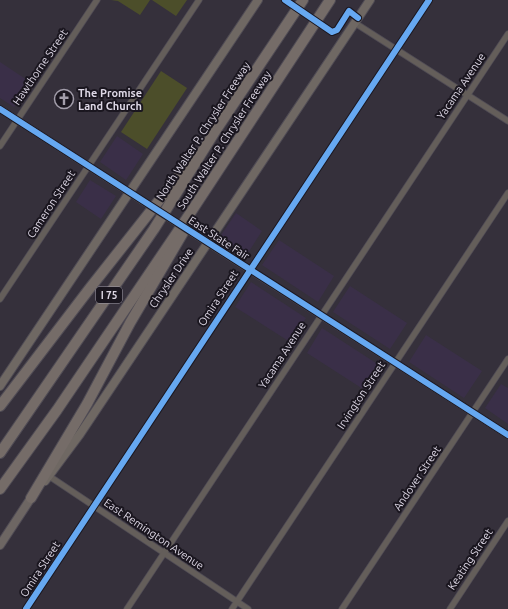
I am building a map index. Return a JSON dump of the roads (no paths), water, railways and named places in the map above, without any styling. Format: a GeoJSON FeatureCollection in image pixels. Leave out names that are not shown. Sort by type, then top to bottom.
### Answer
{"type":"FeatureCollection","features":[{"type":"Feature","properties":{"kind":"highway","name":"North Walter P. Chrysler Freeway"},"geometry":{"type":"LineString","coordinates":[[0,453],[154,229],[214,133],[303,0]]}},
{"type":"Feature","properties":{"kind":"highway","name":"South Walter P. Chrysler Freeway"},"geometry":{"type":"LineString","coordinates":[[0,489],[57,410],[189,215],[330,0]]}},
{"type":"Feature","properties":{"kind":"highway"},"geometry":{"type":"LineString","coordinates":[[0,406],[168,188],[214,133]]}},
{"type":"Feature","properties":{"kind":"highway"},"geometry":{"type":"LineString","coordinates":[[31,498],[87,404],[130,323],[183,235],[189,215]]}},
{"type":"Feature","properties":{"kind":"main road"},"geometry":{"type":"LineString","coordinates":[[0,386],[258,0]]}},
{"type":"Feature","properties":{"kind":"main road","name":"Chrysler Drive"},"geometry":{"type":"LineString","coordinates":[[0,545],[31,498],[80,434],[370,0]]}},
{"type":"Feature","properties":{"kind":"street","name":"Hawthorne Street"},"geometry":{"type":"LineString","coordinates":[[0,146],[97,0]]}},
{"type":"Feature","properties":{"kind":"street","name":"Cameron Street"},"geometry":{"type":"LineString","coordinates":[[0,299],[199,0]]}},
{"type":"Feature","properties":{"kind":"street","name":"Omira Street"},"geometry":{"type":"LineString","coordinates":[[26,609],[249,269],[429,0]]}},
{"type":"Feature","properties":{"kind":"street"},"geometry":{"type":"LineString","coordinates":[[355,23],[508,121]]}},
{"type":"Feature","properties":{"kind":"street","name":"Yacama Avenue"},"geometry":{"type":"LineString","coordinates":[[127,609],[320,315],[508,34]]}},
{"type":"Feature","properties":{"kind":"street","name":"East State Fair"},"geometry":{"type":"LineString","coordinates":[[0,109],[508,435]]}},
{"type":"Feature","properties":{"kind":"street","name":"Irvington Street"},"geometry":{"type":"LineString","coordinates":[[232,609],[508,193]]}},
{"type":"Feature","properties":{"kind":"street","name":"Andover Street"},"geometry":{"type":"LineString","coordinates":[[342,609],[508,359]]}},
{"type":"Feature","properties":{"kind":"street","name":"East Remington Avenue"},"geometry":{"type":"LineString","coordinates":[[49,476],[248,609]]}},
{"type":"Feature","properties":{"kind":"street","name":"Keating Street"},"geometry":{"type":"LineString","coordinates":[[450,609],[508,521]]}},
{"type":"Feature","properties":{"kind":"place","name":"The Promise Land Church"},"geometry":{"type":"Point","coordinates":[64,99]}}]}
